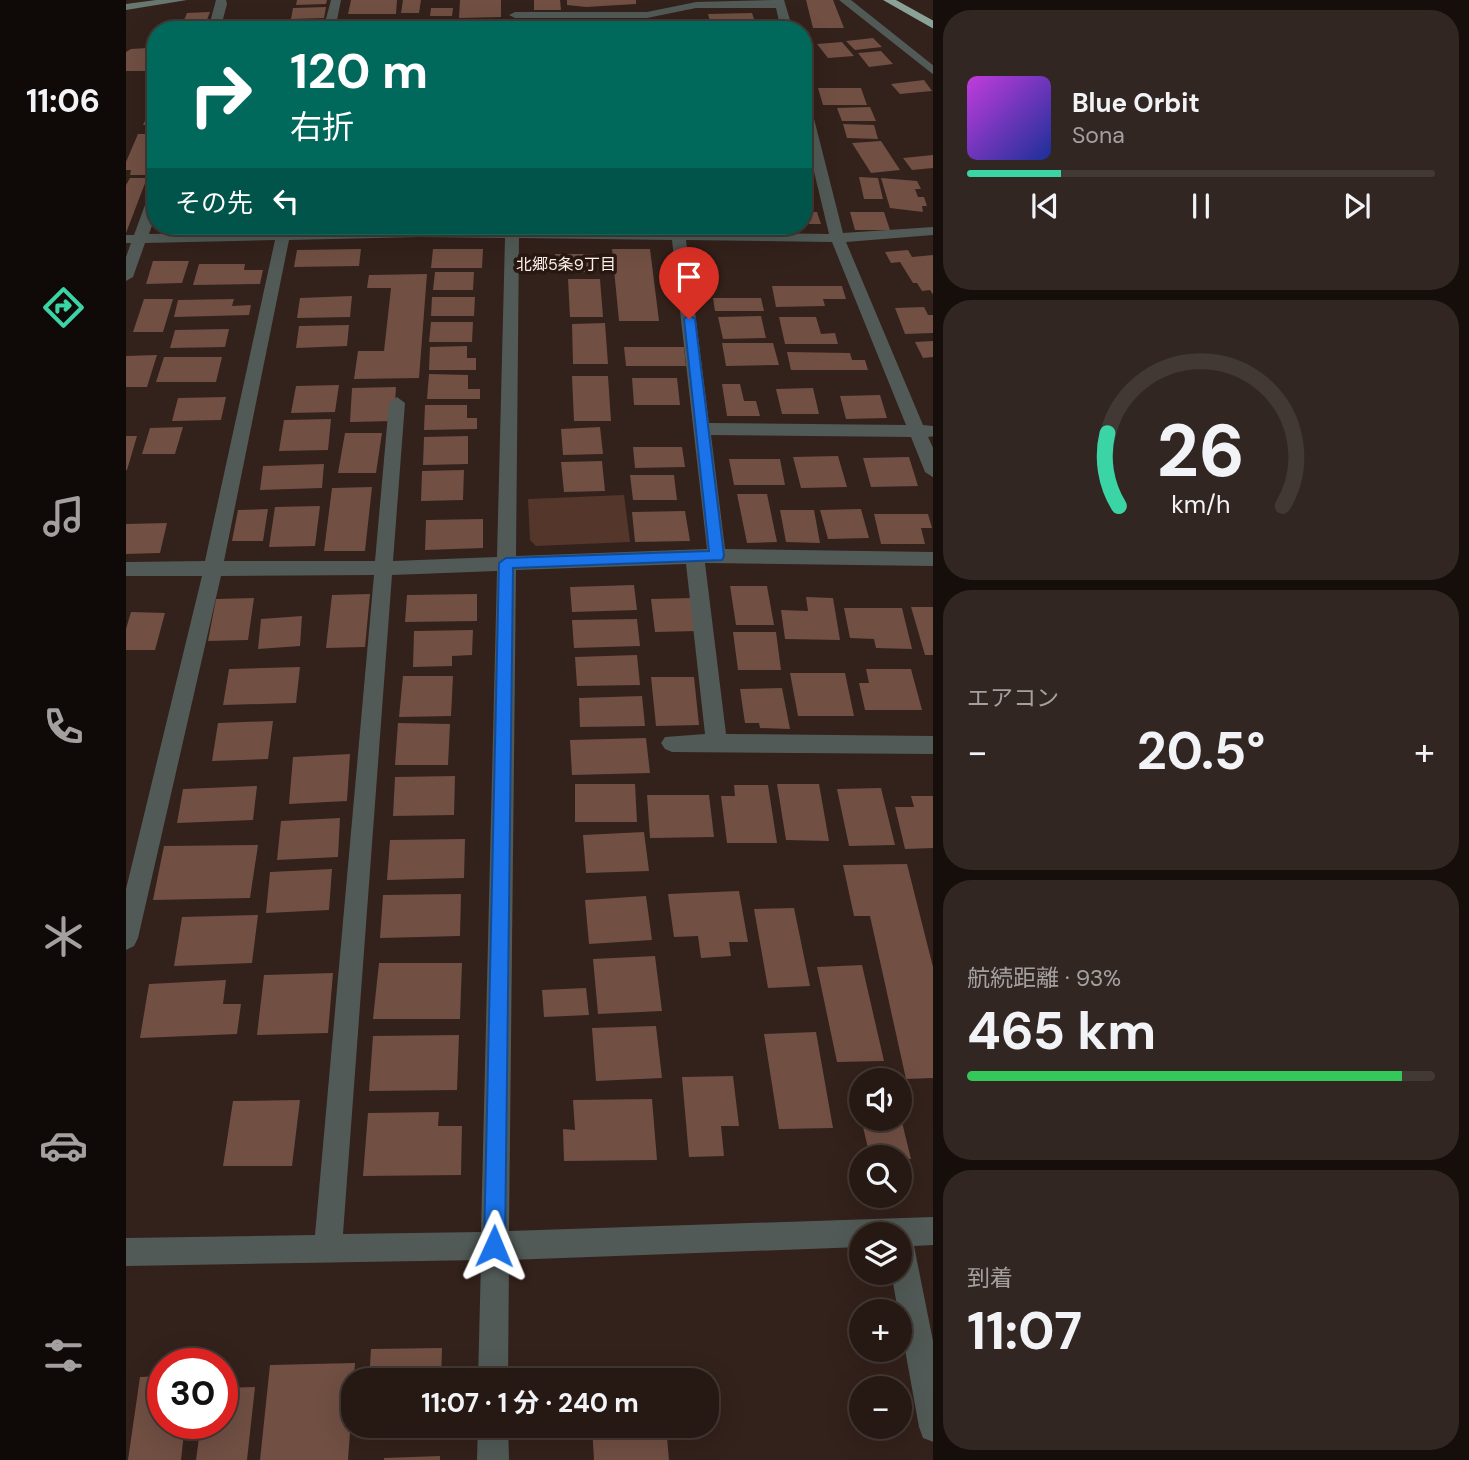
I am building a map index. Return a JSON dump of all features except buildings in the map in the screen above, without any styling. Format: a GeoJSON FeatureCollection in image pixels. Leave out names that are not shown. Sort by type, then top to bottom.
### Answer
{"type":"FeatureCollection","features":[{"type":"Feature","properties":{"kind":"highway"},"geometry":{"type":"LineString","coordinates":[[888,0],[933,26]]}},
{"type":"Feature","properties":{"kind":"street"},"geometry":{"type":"LineString","coordinates":[[126,7],[182,0]]}},
{"type":"Feature","properties":{"kind":"street"},"geometry":{"type":"LineString","coordinates":[[217,21],[221,0]]}},
{"type":"Feature","properties":{"kind":"street"},"geometry":{"type":"LineString","coordinates":[[331,21],[336,0]]}},
{"type":"Feature","properties":{"kind":"street"},"geometry":{"type":"LineString","coordinates":[[514,0],[515,21]]}},
{"type":"Feature","properties":{"kind":"street"},"geometry":{"type":"LineString","coordinates":[[844,0],[933,72]]}},
{"type":"Feature","properties":{"kind":"street"},"geometry":{"type":"LineString","coordinates":[[515,15],[647,15],[696,5],[780,3],[785,21]]}},
{"type":"Feature","properties":{"kind":"street"},"geometry":{"type":"LineString","coordinates":[[647,15],[648,21]]}},
{"type":"Feature","properties":{"kind":"street"},"geometry":{"type":"LineString","coordinates":[[812,136],[837,238],[926,431],[933,472]]}},
{"type":"Feature","properties":{"kind":"street"},"geometry":{"type":"LineString","coordinates":[[126,277],[133,239],[147,212]]}},
{"type":"Feature","properties":{"kind":"street"},"geometry":{"type":"LineString","coordinates":[[769,235],[837,238],[933,231]]}},
{"type":"Feature","properties":{"kind":"street"},"geometry":{"type":"LineString","coordinates":[[133,239],[200,235]]}},
{"type":"Feature","properties":{"kind":"street"},"geometry":{"type":"LineString","coordinates":[[126,938],[213,569],[283,235]]}},
{"type":"Feature","properties":{"kind":"street"},"geometry":{"type":"LineString","coordinates":[[493,1368],[512,235]]}},
{"type":"Feature","properties":{"kind":"street"},"geometry":{"type":"LineString","coordinates":[[679,235],[704,429],[717,556]]}},
{"type":"Feature","properties":{"kind":"street"},"geometry":{"type":"LineString","coordinates":[[328,1249],[397,403]]}},
{"type":"Feature","properties":{"kind":"street"},"geometry":{"type":"LineString","coordinates":[[704,429],[926,431]]}},
{"type":"Feature","properties":{"kind":"street"},"geometry":{"type":"LineString","coordinates":[[126,569],[385,568],[717,556],[933,559]]}},
{"type":"Feature","properties":{"kind":"street"},"geometry":{"type":"LineString","coordinates":[[695,557],[717,743]]}},
{"type":"Feature","properties":{"kind":"street"},"geometry":{"type":"LineString","coordinates":[[672,743],[933,745]]}},
{"type":"Feature","properties":{"kind":"street"},"geometry":{"type":"LineString","coordinates":[[912,1235],[933,1231]]}},
{"type":"Feature","properties":{"kind":"street"},"geometry":{"type":"LineString","coordinates":[[126,1252],[849,1239]]}},
{"type":"Feature","properties":{"kind":"street"},"geometry":{"type":"LineString","coordinates":[[907,1285],[933,1427]]}},
{"type":"Feature","properties":{"kind":"street"},"geometry":{"type":"LineString","coordinates":[[493,1438],[493,1460]]}},
{"type":"Feature","properties":{"kind":"shaded area"},"geometry":{"type":"Polygon","coordinates":[[[624,495],[630,542],[536,546],[530,540],[528,499],[624,495]]]}},
{"type":"Feature","properties":{"kind":"district","name":"北郷5条9丁目"},"geometry":{"type":"Point","coordinates":[566,264]}},
{"type":"Feature","properties":{"kind":"route"},"geometry":{"type":"LineString","coordinates":[[494,1246],[506,563],[717,556],[689,319]]}}]}
